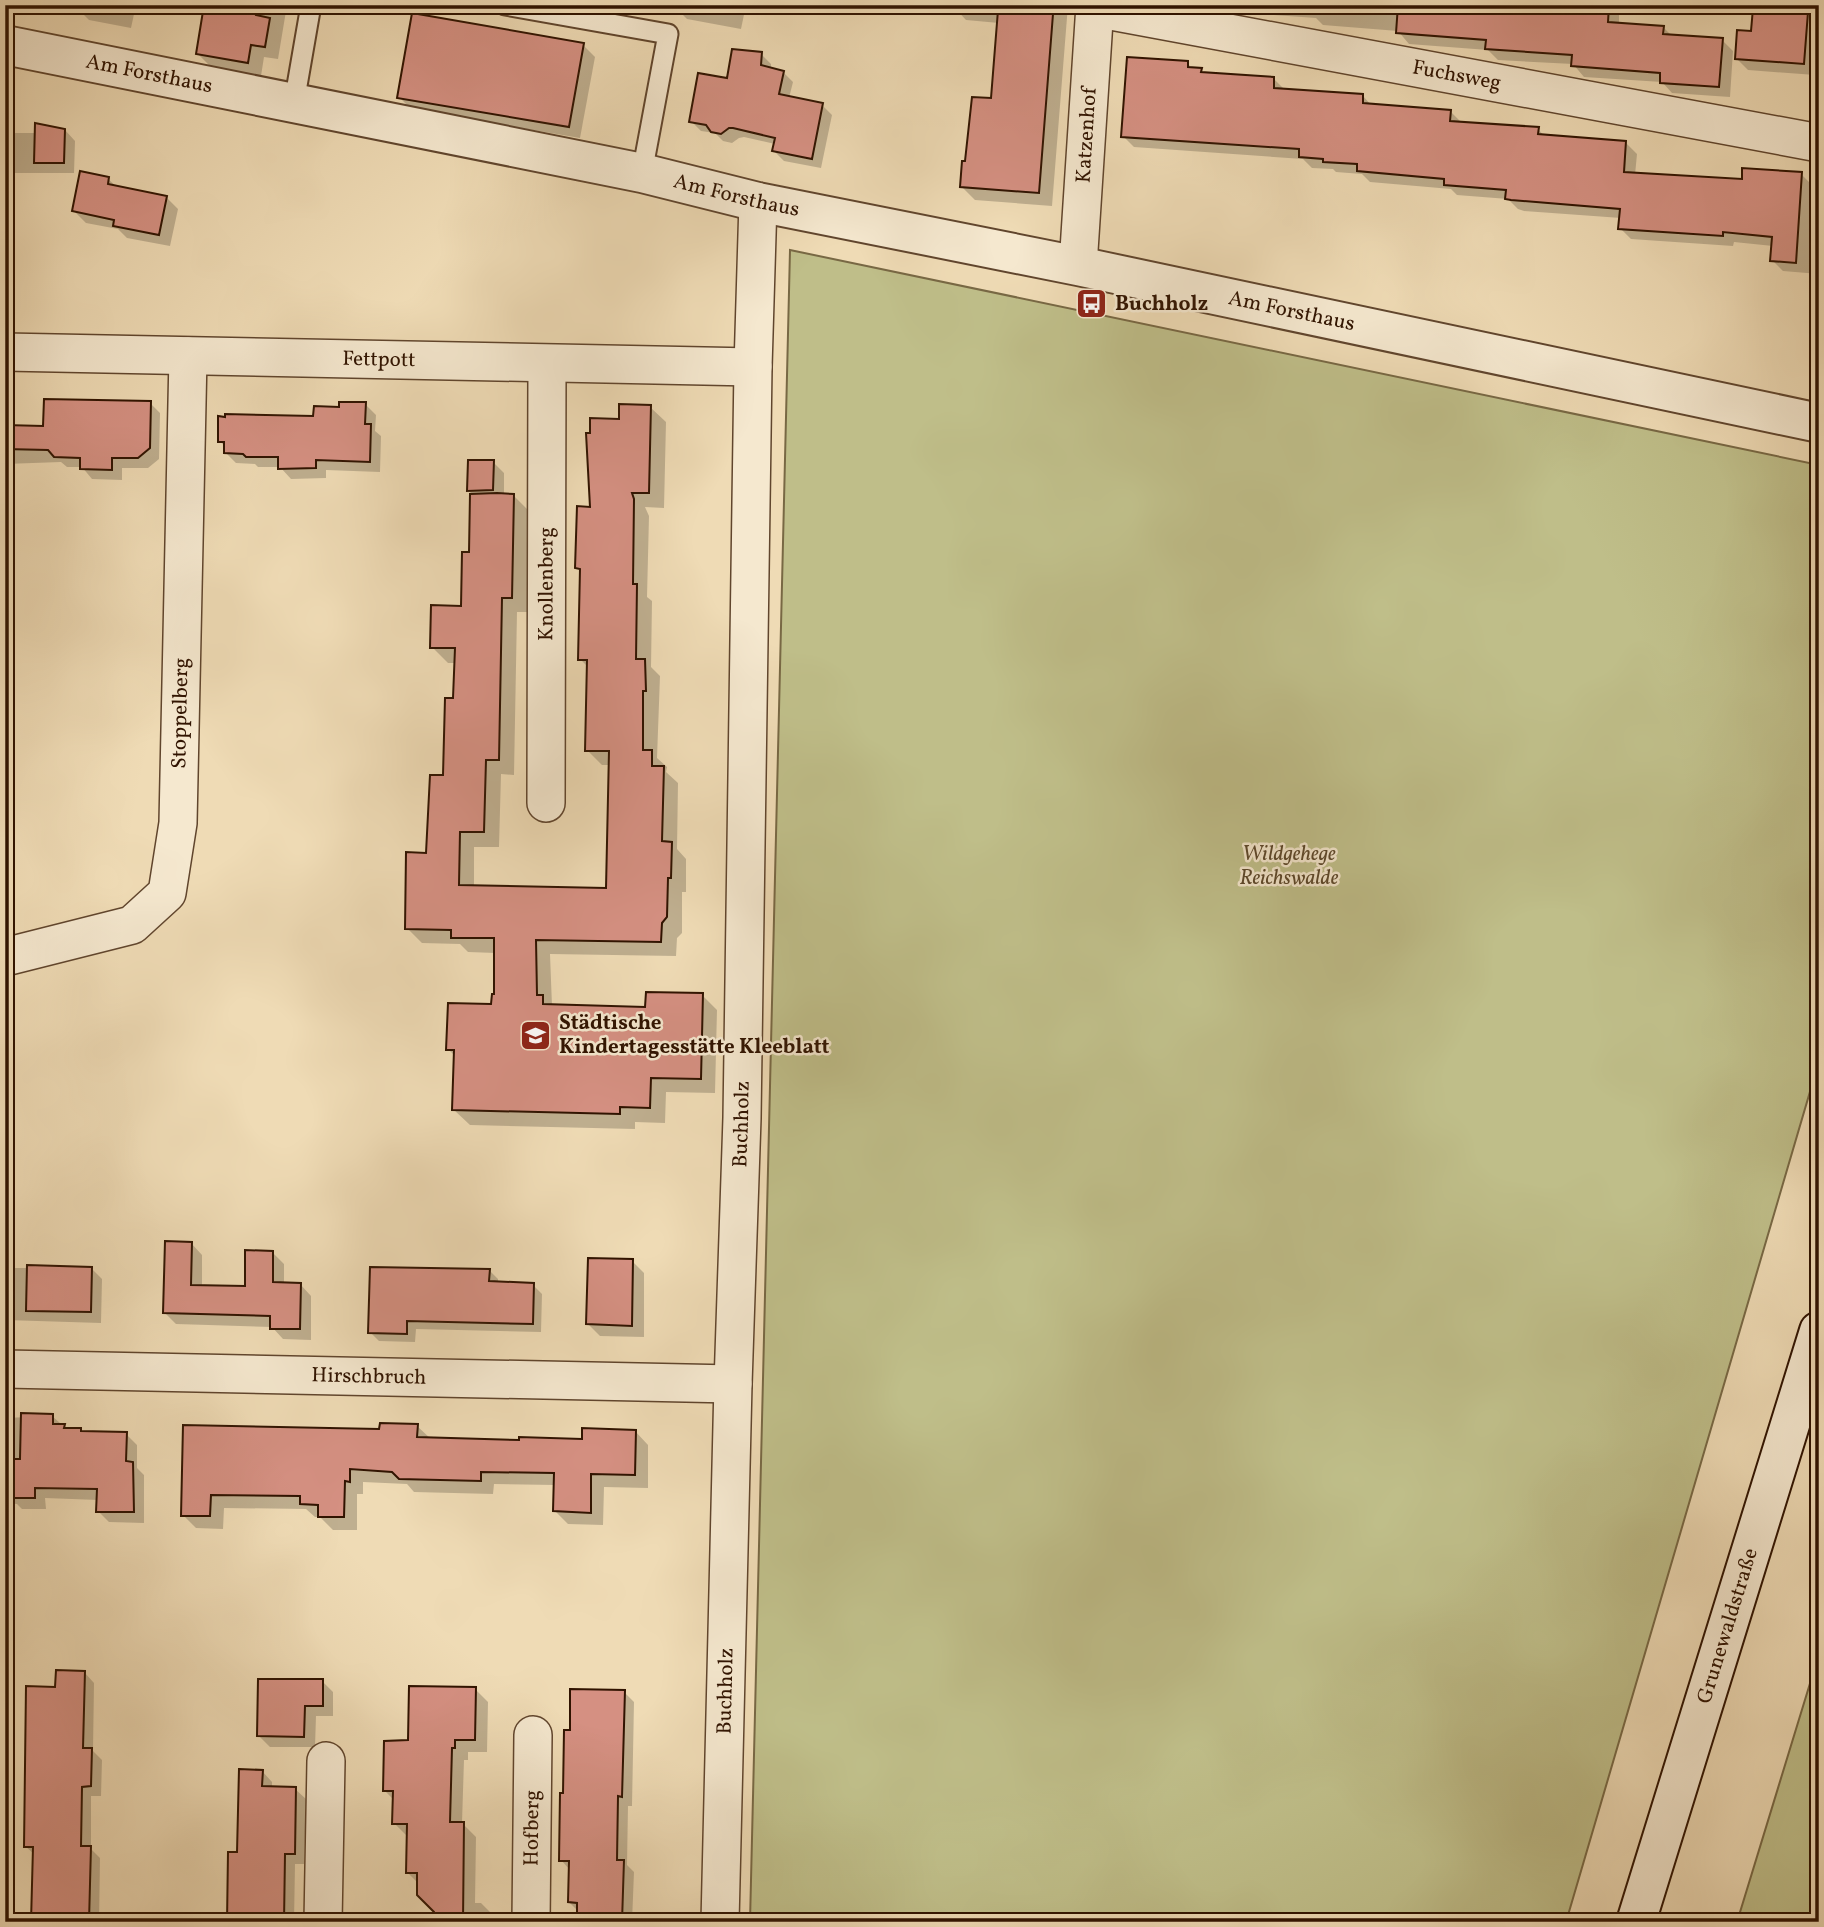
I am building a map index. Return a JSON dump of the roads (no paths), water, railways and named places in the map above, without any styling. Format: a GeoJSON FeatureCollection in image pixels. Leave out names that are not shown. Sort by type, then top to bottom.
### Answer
{"type":"FeatureCollection","features":[{"type":"Feature","properties":{"kind":"street","name":"Fuchsweg"},"geometry":{"type":"LineString","coordinates":[[1095,7],[1819,143]]}},
{"type":"Feature","properties":{"kind":"street","name":"Katzenhof"},"geometry":{"type":"LineString","coordinates":[[1078,266],[1095,7]]}},
{"type":"Feature","properties":{"kind":"street","name":"Am Forsthaus"},"geometry":{"type":"LineString","coordinates":[[5,45],[642,173],[758,202],[1078,266],[1819,423]]}},
{"type":"Feature","properties":{"kind":"street","name":"Buchholz"},"geometry":{"type":"LineString","coordinates":[[720,1922],[742,1118],[753,367],[758,202]]}},
{"type":"Feature","properties":{"kind":"street","name":"Fettpott"},"geometry":{"type":"LineString","coordinates":[[5,352],[753,367]]}},
{"type":"Feature","properties":{"kind":"street","name":"Stoppelberg"},"geometry":{"type":"LineString","coordinates":[[5,957],[132,925],[167,893],[178,824],[188,356]]}},
{"type":"Feature","properties":{"kind":"street","name":"Knollenberg"},"geometry":{"type":"LineString","coordinates":[[546,803],[547,363]]}},
{"type":"Feature","properties":{"kind":"street","name":"Grunewaldstraße"},"geometry":{"type":"LineString","coordinates":[[1636,1922],[1819,1331]]}},
{"type":"Feature","properties":{"kind":"street","name":"Hirschbruch"},"geometry":{"type":"LineString","coordinates":[[5,1369],[733,1384]]}},
{"type":"Feature","properties":{"kind":"street","name":"Hofberg"},"geometry":{"type":"LineString","coordinates":[[531,1922],[533,1735]]}},
{"type":"Feature","properties":{"kind":"street"},"geometry":{"type":"LineString","coordinates":[[323,1922],[326,1761]]}},
{"type":"Feature","properties":{"kind":"lane"},"geometry":{"type":"LineString","coordinates":[[294,103],[312,5]]}},
{"type":"Feature","properties":{"kind":"lane"},"geometry":{"type":"LineString","coordinates":[[505,5],[668,34],[642,173]]}},
{"type":"Feature","properties":{"kind":"place","name":"Buchholz"},"geometry":{"type":"Point","coordinates":[1092,304]}},
{"type":"Feature","properties":{"kind":"place","name":"Städtische Kindertagesstätte Kleeblatt"},"geometry":{"type":"Point","coordinates":[536,1035]}},
{"type":"Feature","properties":{"kind":"park label","name":"Wildgehege Reichswalde"},"geometry":{"type":"Point","coordinates":[1289,866]}}]}
